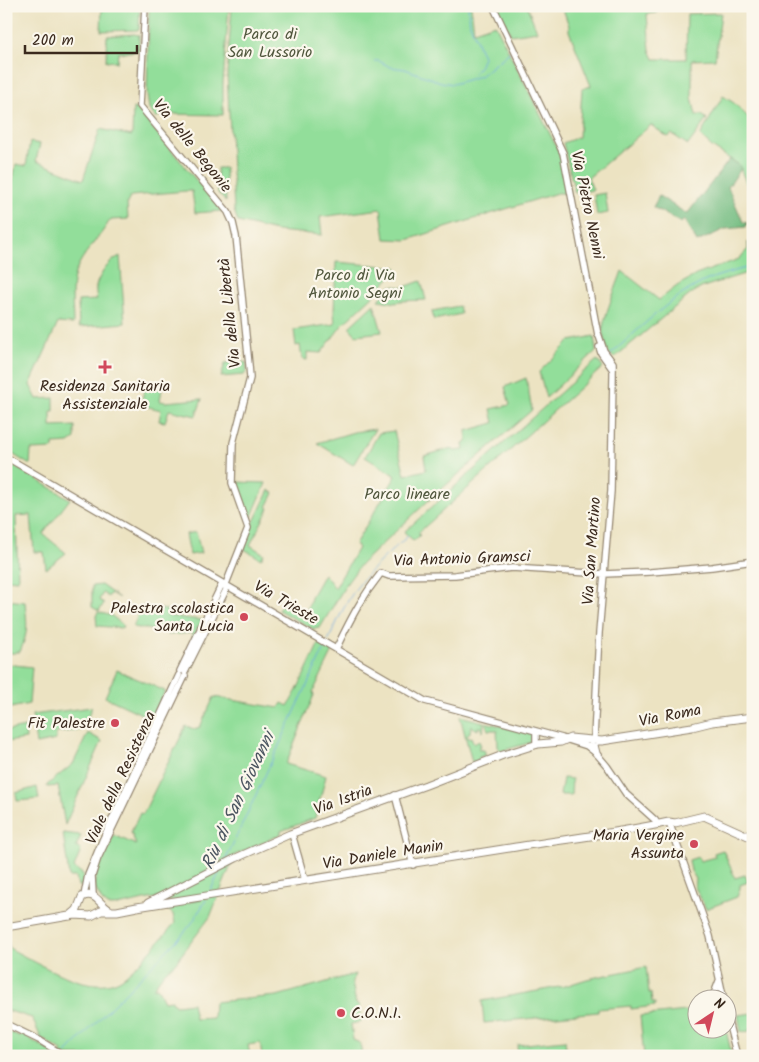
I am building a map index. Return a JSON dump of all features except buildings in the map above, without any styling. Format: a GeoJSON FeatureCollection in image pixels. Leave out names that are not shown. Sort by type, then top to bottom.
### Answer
{"type":"FeatureCollection","features":[{"type":"Feature","properties":{"kind":"main road","name":"Via Roma"},"geometry":{"type":"LineString","coordinates":[[566,740],[570,738],[602,741],[656,733],[715,721],[753,717]]}},
{"type":"Feature","properties":{"kind":"main road","name":"Via Istria"},"geometry":{"type":"LineString","coordinates":[[137,907],[151,902],[236,858],[292,834],[503,754],[539,744],[566,740]]}},
{"type":"Feature","properties":{"kind":"main road"},"geometry":{"type":"LineString","coordinates":[[593,741],[596,752]]}},
{"type":"Feature","properties":{"kind":"main road","name":"Via Daniele Manin"},"geometry":{"type":"LineString","coordinates":[[97,913],[412,865],[669,822],[675,823],[704,816],[748,836],[753,835]]}},
{"type":"Feature","properties":{"kind":"main road"},"geometry":{"type":"LineString","coordinates":[[69,916],[75,912],[80,900],[84,896],[93,895],[99,903],[112,911]]}},
{"type":"Feature","properties":{"kind":"main road"},"geometry":{"type":"LineString","coordinates":[[6,927],[69,916],[91,916],[97,913],[100,906],[99,903]]}},
{"type":"Feature","properties":{"kind":"main road"},"geometry":{"type":"LineString","coordinates":[[78,907],[84,915]]}},
{"type":"Feature","properties":{"kind":"street","name":"Via delle Begonie"},"geometry":{"type":"LineString","coordinates":[[145,6],[140,106],[228,212]]}},
{"type":"Feature","properties":{"kind":"street","name":"Via Pietro Nenni"},"geometry":{"type":"LineString","coordinates":[[494,6],[563,153],[598,333],[603,352],[611,364]]}},
{"type":"Feature","properties":{"kind":"street","name":"Via della Libertà"},"geometry":{"type":"LineString","coordinates":[[226,584],[248,528],[232,482],[232,443],[250,376],[236,236],[228,212]]}},
{"type":"Feature","properties":{"kind":"street","name":"Via San Martino"},"geometry":{"type":"LineString","coordinates":[[593,741],[611,491],[611,364]]}},
{"type":"Feature","properties":{"kind":"street","name":"Via Trieste"},"geometry":{"type":"LineString","coordinates":[[6,457],[431,704],[543,733],[579,744],[596,752]]}},
{"type":"Feature","properties":{"kind":"street","name":"Via Antonio Gramsci"},"geometry":{"type":"LineString","coordinates":[[335,648],[353,613],[381,573],[389,576],[455,575],[512,568],[604,574],[712,567],[753,561]]}},
{"type":"Feature","properties":{"kind":"street"},"geometry":{"type":"LineString","coordinates":[[182,673],[221,586],[226,584]]}},
{"type":"Feature","properties":{"kind":"street","name":"Viale della Resistenza"},"geometry":{"type":"LineString","coordinates":[[84,896],[88,874],[94,859],[182,673]]}},
{"type":"Feature","properties":{"kind":"street","name":"Viale della Resistenza"},"geometry":{"type":"LineString","coordinates":[[93,895],[92,876],[98,858],[182,673]]}},
{"type":"Feature","properties":{"kind":"street"},"geometry":{"type":"LineString","coordinates":[[536,731],[539,744]]}},
{"type":"Feature","properties":{"kind":"street"},"geometry":{"type":"LineString","coordinates":[[539,744],[543,733]]}},
{"type":"Feature","properties":{"kind":"street"},"geometry":{"type":"LineString","coordinates":[[579,744],[593,741]]}},
{"type":"Feature","properties":{"kind":"street"},"geometry":{"type":"LineString","coordinates":[[596,752],[626,794],[658,825]]}},
{"type":"Feature","properties":{"kind":"street"},"geometry":{"type":"LineString","coordinates":[[395,795],[412,865]]}},
{"type":"Feature","properties":{"kind":"street"},"geometry":{"type":"LineString","coordinates":[[669,822],[710,936],[722,990]]}},
{"type":"Feature","properties":{"kind":"street"},"geometry":{"type":"LineString","coordinates":[[292,834],[305,880]]}},
{"type":"Feature","properties":{"kind":"street"},"geometry":{"type":"LineString","coordinates":[[716,990],[720,980]]}},
{"type":"Feature","properties":{"kind":"street"},"geometry":{"type":"LineString","coordinates":[[6,1024],[63,1054]]}},
{"type":"Feature","properties":{"kind":"street"},"geometry":{"type":"LineString","coordinates":[[733,1040],[737,1056]]}},
{"type":"Feature","properties":{"kind":"green space"},"geometry":{"type":"Polygon","coordinates":[[[102,6],[140,6],[139,30],[101,31],[102,6]]]}},
{"type":"Feature","properties":{"kind":"green space"},"geometry":{"type":"Polygon","coordinates":[[[149,6],[229,6],[223,83],[223,115],[162,114],[156,118],[149,109],[147,95],[149,6]]]}},
{"type":"Feature","properties":{"kind":"green space","name":"Parco di San Lussorio"},"geometry":{"type":"Polygon","coordinates":[[[232,6],[471,6],[474,31],[495,24],[556,146],[561,158],[569,193],[557,193],[407,240],[385,239],[381,209],[320,217],[322,235],[276,231],[238,222],[234,210],[227,73],[232,6]]]}},
{"type":"Feature","properties":{"kind":"green space"},"geometry":{"type":"Polygon","coordinates":[[[497,6],[527,6],[537,31],[511,35],[497,6]]]}},
{"type":"Feature","properties":{"kind":"green space"},"geometry":{"type":"Polygon","coordinates":[[[562,6],[657,6],[657,13],[647,14],[650,50],[654,59],[686,59],[687,14],[721,13],[715,59],[692,60],[692,98],[696,115],[702,115],[707,119],[688,145],[672,134],[668,137],[651,125],[588,178],[593,190],[575,193],[563,143],[579,137],[582,89],[591,86],[569,31],[562,6]]]}},
{"type":"Feature","properties":{"kind":"green space"},"geometry":{"type":"Polygon","coordinates":[[[139,35],[139,51],[118,53],[117,62],[106,61],[107,36],[139,35]]]}},
{"type":"Feature","properties":{"kind":"green space"},"geometry":{"type":"Polygon","coordinates":[[[723,96],[734,103],[753,122],[753,212],[752,198],[739,165],[712,147],[700,136],[723,96]]]}},
{"type":"Feature","properties":{"kind":"green space"},"geometry":{"type":"Polygon","coordinates":[[[133,108],[137,109],[222,211],[195,213],[192,191],[186,191],[131,196],[127,203],[128,219],[110,220],[82,259],[75,273],[72,292],[73,324],[58,323],[30,385],[37,399],[54,398],[54,411],[51,411],[51,427],[75,426],[75,439],[69,443],[53,444],[53,449],[31,450],[30,465],[6,450],[6,185],[12,185],[16,164],[26,166],[30,142],[40,144],[36,161],[83,180],[100,129],[132,136],[133,108]]]}},
{"type":"Feature","properties":{"kind":"green space"},"geometry":{"type":"Polygon","coordinates":[[[730,159],[739,165],[741,169],[728,187],[743,222],[747,223],[746,227],[725,229],[697,242],[684,220],[681,223],[653,207],[659,196],[687,214],[730,159]]]}},
{"type":"Feature","properties":{"kind":"green space"},"geometry":{"type":"Polygon","coordinates":[[[217,168],[225,168],[226,202],[218,193],[217,168]]]}},
{"type":"Feature","properties":{"kind":"green space"},"geometry":{"type":"Polygon","coordinates":[[[605,193],[608,213],[597,215],[594,195],[605,193]]]}},
{"type":"Feature","properties":{"kind":"green space"},"geometry":{"type":"Polygon","coordinates":[[[748,242],[749,249],[753,251],[753,271],[703,287],[692,293],[614,358],[606,350],[603,327],[622,271],[659,300],[677,286],[696,275],[739,259],[748,249],[748,242]]]}},
{"type":"Feature","properties":{"kind":"green space"},"geometry":{"type":"Polygon","coordinates":[[[120,256],[125,323],[79,327],[78,301],[97,300],[96,287],[103,271],[120,256]]]}},
{"type":"Feature","properties":{"kind":"green space","name":"Parco di Via Antonio Segni"},"geometry":{"type":"Polygon","coordinates":[[[336,262],[396,267],[397,269],[374,295],[343,324],[321,353],[307,352],[307,360],[302,359],[300,345],[296,346],[294,330],[335,324],[336,262]]]}},
{"type":"Feature","properties":{"kind":"green space"},"geometry":{"type":"Polygon","coordinates":[[[421,281],[426,300],[399,301],[397,303],[379,300],[391,286],[404,287],[421,281]]]}},
{"type":"Feature","properties":{"kind":"green space"},"geometry":{"type":"Polygon","coordinates":[[[374,304],[382,332],[356,335],[349,327],[374,304]]]}},
{"type":"Feature","properties":{"kind":"green space"},"geometry":{"type":"Polygon","coordinates":[[[459,306],[461,314],[434,320],[432,311],[459,306]]]}},
{"type":"Feature","properties":{"kind":"green space"},"geometry":{"type":"Polygon","coordinates":[[[594,336],[596,351],[546,398],[539,372],[570,341],[594,336]]]}},
{"type":"Feature","properties":{"kind":"green space"},"geometry":{"type":"Polygon","coordinates":[[[597,360],[602,368],[418,533],[420,535],[414,541],[404,532],[597,360]]]}},
{"type":"Feature","properties":{"kind":"green space"},"geometry":{"type":"Polygon","coordinates":[[[246,362],[247,371],[244,375],[221,377],[225,363],[246,362]]]}},
{"type":"Feature","properties":{"kind":"green space","name":"Parco lineare"},"geometry":{"type":"Polygon","coordinates":[[[526,378],[532,410],[428,501],[361,564],[347,583],[320,628],[313,629],[278,610],[283,603],[305,616],[312,595],[324,574],[335,588],[358,548],[355,544],[396,476],[365,457],[379,433],[394,431],[405,475],[426,470],[424,456],[452,448],[454,451],[464,450],[463,443],[467,441],[466,431],[494,423],[491,409],[510,405],[505,387],[526,378]]]}},
{"type":"Feature","properties":{"kind":"green space"},"geometry":{"type":"Polygon","coordinates":[[[162,388],[160,401],[202,399],[196,416],[169,410],[165,422],[159,421],[161,410],[141,405],[144,390],[162,388]]]}},
{"type":"Feature","properties":{"kind":"green space"},"geometry":{"type":"Polygon","coordinates":[[[375,429],[353,465],[317,443],[354,432],[375,429]]]}},
{"type":"Feature","properties":{"kind":"green space"},"geometry":{"type":"Polygon","coordinates":[[[6,461],[70,499],[43,534],[66,553],[46,569],[44,552],[34,552],[31,515],[16,516],[18,580],[6,579],[6,461]]]}},
{"type":"Feature","properties":{"kind":"green space"},"geometry":{"type":"Polygon","coordinates":[[[236,482],[266,483],[251,518],[237,487],[236,482]]]}},
{"type":"Feature","properties":{"kind":"green space"},"geometry":{"type":"Polygon","coordinates":[[[269,490],[274,493],[267,507],[269,508],[250,545],[264,554],[261,559],[244,549],[249,532],[269,490]]]}},
{"type":"Feature","properties":{"kind":"green space"},"geometry":{"type":"Polygon","coordinates":[[[196,532],[201,553],[190,555],[186,534],[196,532]]]}},
{"type":"Feature","properties":{"kind":"green space"},"geometry":{"type":"Polygon","coordinates":[[[101,585],[119,598],[111,593],[108,597],[103,593],[99,600],[104,603],[99,611],[92,607],[92,586],[101,585]]]}},
{"type":"Feature","properties":{"kind":"green space"},"geometry":{"type":"Polygon","coordinates":[[[6,600],[25,602],[27,627],[20,652],[6,653],[6,600]]]}},
{"type":"Feature","properties":{"kind":"green space"},"geometry":{"type":"Polygon","coordinates":[[[142,606],[167,610],[167,616],[202,620],[193,637],[192,633],[168,635],[168,632],[133,627],[142,606]]]}},
{"type":"Feature","properties":{"kind":"green space"},"geometry":{"type":"Polygon","coordinates":[[[98,612],[112,616],[123,625],[122,628],[97,626],[96,616],[98,612]]]}},
{"type":"Feature","properties":{"kind":"green space"},"geometry":{"type":"Polygon","coordinates":[[[319,643],[333,651],[313,692],[314,695],[286,764],[326,776],[315,818],[281,831],[281,834],[235,855],[210,917],[176,962],[164,973],[153,988],[157,987],[164,1001],[172,1000],[176,1005],[192,1003],[195,1019],[213,1018],[214,1002],[277,996],[355,974],[352,982],[356,1004],[359,1004],[361,1022],[351,1024],[353,1040],[360,1043],[362,1056],[262,1056],[260,1043],[248,1045],[250,1056],[59,1056],[62,1051],[41,1038],[32,1018],[6,1010],[6,931],[9,948],[51,970],[83,982],[113,983],[132,970],[175,923],[173,914],[165,907],[201,900],[163,901],[163,898],[156,898],[108,906],[102,901],[94,886],[98,866],[114,835],[136,845],[131,832],[140,813],[143,814],[186,726],[194,729],[200,727],[214,697],[279,708],[282,703],[288,706],[319,643]]]}},
{"type":"Feature","properties":{"kind":"green space"},"geometry":{"type":"Polygon","coordinates":[[[6,664],[32,667],[29,704],[6,709],[6,664]]]}},
{"type":"Feature","properties":{"kind":"green space"},"geometry":{"type":"Polygon","coordinates":[[[117,670],[165,691],[152,719],[105,697],[117,670]]]}},
{"type":"Feature","properties":{"kind":"green space"},"geometry":{"type":"Polygon","coordinates":[[[92,707],[82,730],[56,733],[56,740],[36,744],[32,715],[92,707]]]}},
{"type":"Feature","properties":{"kind":"green space"},"geometry":{"type":"Polygon","coordinates":[[[460,716],[484,722],[483,732],[481,727],[478,727],[478,730],[471,726],[467,736],[468,738],[471,737],[474,744],[479,741],[481,746],[479,746],[479,750],[484,750],[486,755],[479,757],[479,760],[472,762],[460,716]]]}},
{"type":"Feature","properties":{"kind":"green space"},"geometry":{"type":"Polygon","coordinates":[[[485,722],[533,734],[534,740],[501,751],[498,747],[497,730],[488,730],[485,722]]]}},
{"type":"Feature","properties":{"kind":"green space"},"geometry":{"type":"Polygon","coordinates":[[[25,727],[26,739],[6,742],[6,731],[25,727]]]}},
{"type":"Feature","properties":{"kind":"green space"},"geometry":{"type":"Polygon","coordinates":[[[88,733],[102,741],[65,825],[58,786],[47,787],[47,785],[73,764],[88,733]]]}},
{"type":"Feature","properties":{"kind":"green space"},"geometry":{"type":"Polygon","coordinates":[[[563,778],[572,779],[571,795],[560,795],[563,778]]]}},
{"type":"Feature","properties":{"kind":"green space"},"geometry":{"type":"Polygon","coordinates":[[[37,787],[39,799],[17,801],[16,793],[37,787]]]}},
{"type":"Feature","properties":{"kind":"green space"},"geometry":{"type":"Polygon","coordinates":[[[63,833],[81,835],[76,847],[81,850],[74,868],[83,874],[83,886],[78,886],[76,877],[69,877],[63,833]]]}},
{"type":"Feature","properties":{"kind":"green space"},"geometry":{"type":"Polygon","coordinates":[[[723,850],[735,878],[745,875],[748,882],[740,885],[737,897],[706,909],[695,887],[696,879],[691,871],[689,860],[698,857],[700,861],[715,857],[714,853],[723,850]]]}},
{"type":"Feature","properties":{"kind":"green space"},"geometry":{"type":"Polygon","coordinates":[[[646,967],[649,993],[651,993],[652,1003],[655,1003],[655,1006],[631,1009],[631,1006],[598,1009],[598,1012],[484,1023],[482,1001],[565,986],[587,979],[646,967]]]}},
{"type":"Feature","properties":{"kind":"green space"},"geometry":{"type":"Polygon","coordinates":[[[686,1011],[686,1040],[728,1040],[732,1056],[644,1056],[640,1016],[686,1011]]]}},
{"type":"Feature","properties":{"kind":"green space"},"geometry":{"type":"Polygon","coordinates":[[[753,1013],[753,1027],[750,1028],[750,1031],[741,1032],[738,1015],[753,1013]]]}},
{"type":"Feature","properties":{"kind":"green space"},"geometry":{"type":"Polygon","coordinates":[[[6,1031],[20,1036],[22,1034],[58,1056],[6,1056],[6,1031]]]}},
{"type":"Feature","properties":{"kind":"green space"},"geometry":{"type":"Polygon","coordinates":[[[565,1040],[567,1056],[518,1056],[517,1045],[565,1040]]]}},
{"type":"Feature","properties":{"kind":"waterway"},"geometry":{"type":"LineString","coordinates":[[468,6],[470,24],[483,57],[473,75]]}},
{"type":"Feature","properties":{"kind":"waterway"},"geometry":{"type":"LineString","coordinates":[[374,61],[453,84],[480,76],[511,51]]}},
{"type":"Feature","properties":{"kind":"waterway"},"geometry":{"type":"LineString","coordinates":[[609,356],[653,316],[688,290],[713,278],[753,266]]}},
{"type":"Feature","properties":{"kind":"waterway","name":"Riu di San Giovanni"},"geometry":{"type":"LineString","coordinates":[[328,641],[343,609],[355,590],[376,565],[408,536]]}},
{"type":"Feature","properties":{"kind":"waterway","name":"Riu di San Giovanni"},"geometry":{"type":"LineString","coordinates":[[225,861],[326,645]]}},
{"type":"Feature","properties":{"kind":"waterway","name":"Riu di San Giovanni"},"geometry":{"type":"LineString","coordinates":[[210,892],[221,869]]}},
{"type":"Feature","properties":{"kind":"waterway","name":"Riu di San Giovanni"},"geometry":{"type":"LineString","coordinates":[[65,1054],[181,936],[192,923],[206,900]]}},
{"type":"Feature","properties":{"kind":"place","name":"Residenza Sanitaria Assistenziale"},"geometry":{"type":"Point","coordinates":[105,367]}},
{"type":"Feature","properties":{"kind":"place","name":"Palestra scolastica Santa Lucia"},"geometry":{"type":"Point","coordinates":[244,617]}},
{"type":"Feature","properties":{"kind":"place","name":"Fit Palestre"},"geometry":{"type":"Point","coordinates":[115,723]}},
{"type":"Feature","properties":{"kind":"place","name":"Maria Vergine Assunta"},"geometry":{"type":"Point","coordinates":[694,844]}},
{"type":"Feature","properties":{"kind":"place","name":"C.O.N.I."},"geometry":{"type":"Point","coordinates":[341,1013]}}]}
